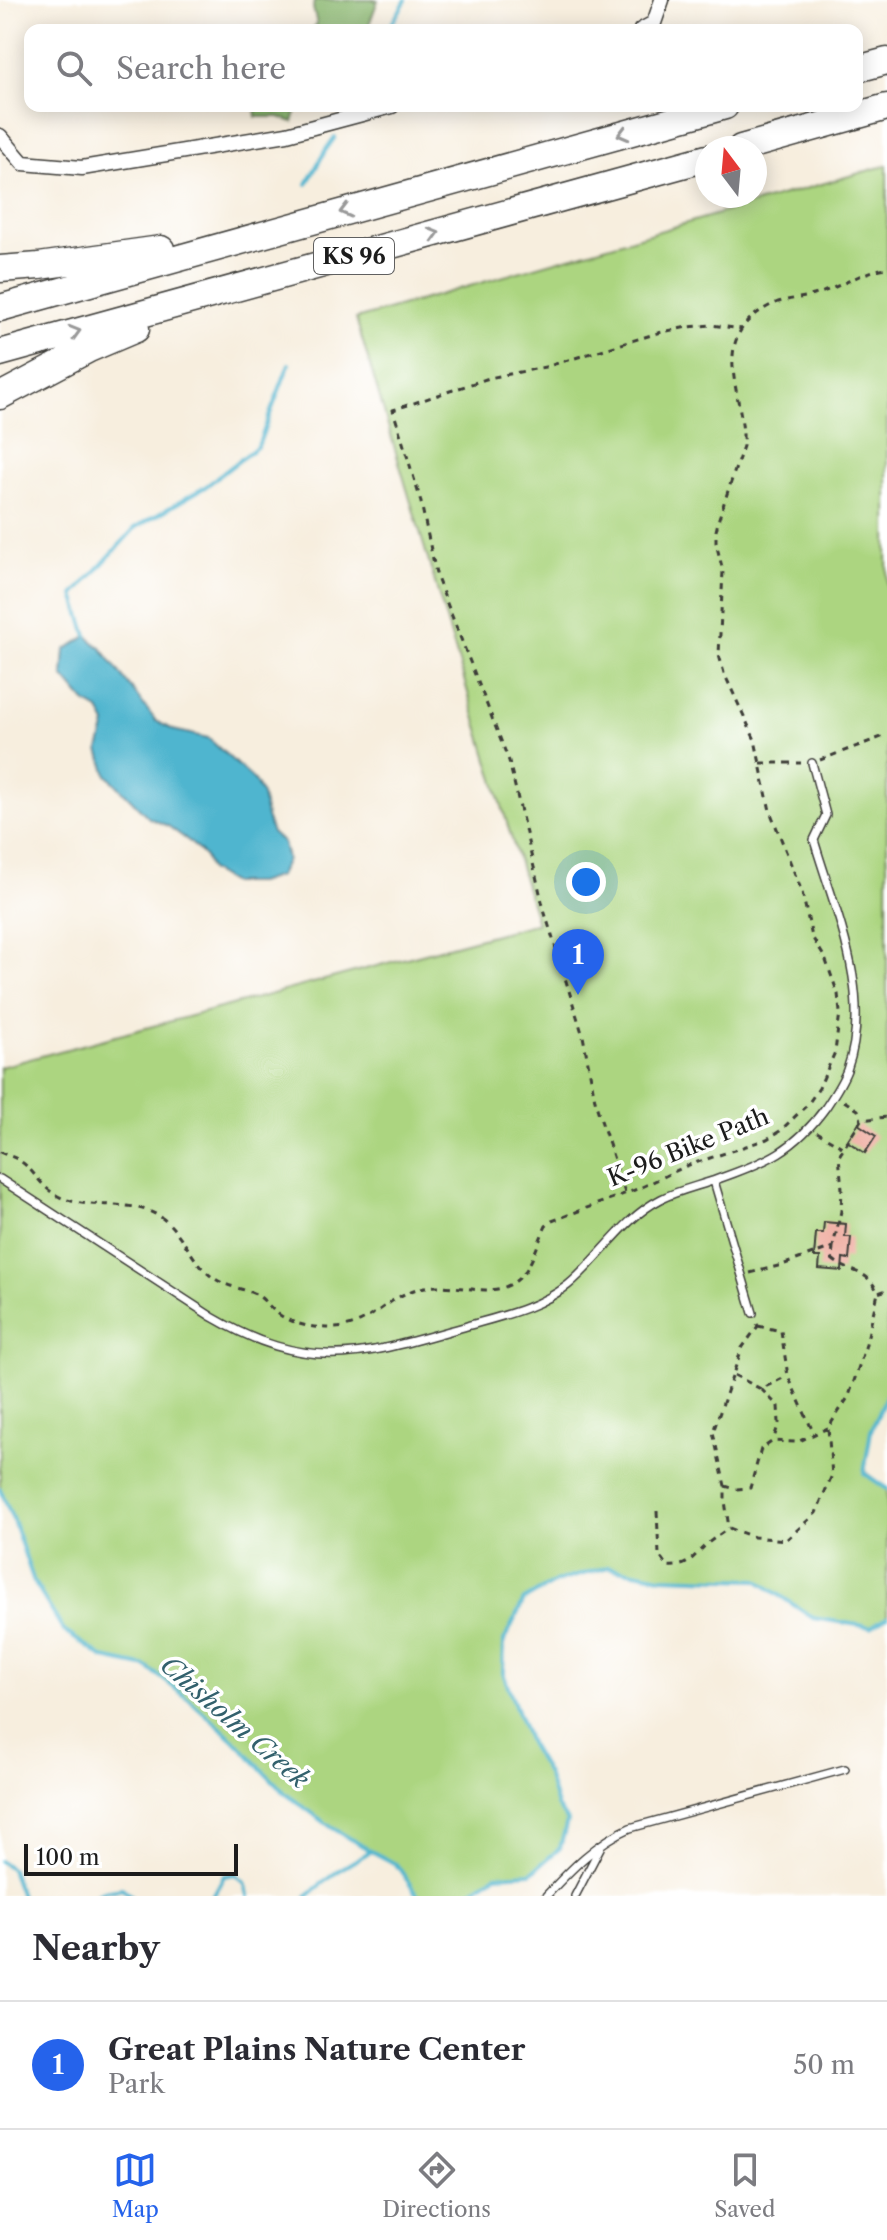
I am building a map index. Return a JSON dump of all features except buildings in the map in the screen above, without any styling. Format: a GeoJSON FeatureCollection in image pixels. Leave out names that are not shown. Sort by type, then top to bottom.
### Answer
{"type":"FeatureCollection","features":[{"type":"Feature","properties":{"kind":"highway"},"geometry":{"type":"LineString","coordinates":[[863,67],[887,61]]}},
{"type":"Feature","properties":{"kind":"highway"},"geometry":{"type":"LineString","coordinates":[[767,141],[887,107]]}},
{"type":"Feature","properties":{"kind":"highway","name":"KS 96"},"geometry":{"type":"LineString","coordinates":[[0,308],[703,112]]}},
{"type":"Feature","properties":{"kind":"highway","name":"KS 96"},"geometry":{"type":"LineString","coordinates":[[0,353],[695,161]]}},
{"type":"Feature","properties":{"kind":"highway"},"geometry":{"type":"LineString","coordinates":[[0,269],[263,234]]}},
{"type":"Feature","properties":{"kind":"highway"},"geometry":{"type":"LineString","coordinates":[[0,396],[89,349],[237,287]]}},
{"type":"Feature","properties":{"kind":"street"},"geometry":{"type":"LineString","coordinates":[[652,24],[662,0]]}},
{"type":"Feature","properties":{"kind":"street"},"geometry":{"type":"LineString","coordinates":[[1,140],[23,163],[82,168],[287,134],[370,112]]}},
{"type":"Feature","properties":{"kind":"lane"},"geometry":{"type":"LineString","coordinates":[[0,1179],[237,1332],[277,1348],[317,1355],[345,1355],[381,1349],[515,1312],[542,1301],[566,1286],[639,1213],[681,1190],[757,1166],[777,1155],[811,1128],[846,1072],[857,1026],[857,998],[852,968],[814,840],[826,815],[812,763]]}},
{"type":"Feature","properties":{"kind":"lane"},"geometry":{"type":"LineString","coordinates":[[714,1181],[753,1313]]}},
{"type":"Feature","properties":{"kind":"lane"},"geometry":{"type":"LineString","coordinates":[[546,1896],[584,1856],[630,1828],[845,1769]]}},
{"type":"Feature","properties":{"kind":"lane"},"geometry":{"type":"LineString","coordinates":[[575,1896],[601,1846]]}},
{"type":"Feature","properties":{"kind":"path"},"geometry":{"type":"LineString","coordinates":[[625,1193],[596,1105],[583,1036],[544,910],[509,761],[437,578],[420,498],[393,410],[489,378],[545,367],[658,333],[711,325],[742,329],[768,307],[781,301],[829,290],[866,272],[887,268]]}},
{"type":"Feature","properties":{"kind":"path","name":"K-96 Bike Path"},"geometry":{"type":"LineString","coordinates":[[0,1152],[17,1159],[47,1190],[61,1197],[77,1203],[125,1205],[150,1212],[169,1225],[201,1267],[222,1284],[259,1296],[283,1318],[296,1323],[336,1328],[367,1319],[394,1298],[418,1289],[452,1286],[483,1291],[503,1289],[524,1273],[546,1226],[552,1221],[678,1169],[753,1145],[780,1131],[808,1104],[835,1052],[840,1012],[838,994],[825,958],[812,937],[802,892],[770,811],[755,740],[724,673],[719,655],[723,571],[716,531],[743,446],[743,424],[735,394],[732,356],[734,343],[742,329]]}},
{"type":"Feature","properties":{"kind":"path"},"geometry":{"type":"LineString","coordinates":[[761,763],[812,763],[887,735]]}},
{"type":"Feature","properties":{"kind":"path"},"geometry":{"type":"LineString","coordinates":[[725,1486],[750,1488],[761,1449],[773,1441],[797,1442],[828,1428],[849,1396],[878,1293],[872,1280],[845,1269],[832,1259],[841,1211],[839,1156],[861,1120],[887,1117]]}},
{"type":"Feature","properties":{"kind":"path"},"geometry":{"type":"LineString","coordinates":[[811,1128],[843,1147]]}},
{"type":"Feature","properties":{"kind":"path"},"geometry":{"type":"LineString","coordinates":[[742,1275],[833,1247]]}},
{"type":"Feature","properties":{"kind":"path"},"geometry":{"type":"LineString","coordinates":[[878,1293],[887,1290]]}},
{"type":"Feature","properties":{"kind":"path"},"geometry":{"type":"LineString","coordinates":[[753,1313],[758,1326]]}},
{"type":"Feature","properties":{"kind":"path"},"geometry":{"type":"LineString","coordinates":[[729,1528],[725,1486],[713,1432],[742,1348],[758,1326]]}},
{"type":"Feature","properties":{"kind":"path"},"geometry":{"type":"LineString","coordinates":[[758,1326],[781,1331],[788,1376],[814,1434]]}},
{"type":"Feature","properties":{"kind":"path"},"geometry":{"type":"LineString","coordinates":[[734,1375],[761,1389],[778,1406],[779,1423],[773,1441]]}},
{"type":"Feature","properties":{"kind":"path"},"geometry":{"type":"LineString","coordinates":[[761,1389],[788,1376]]}},
{"type":"Feature","properties":{"kind":"path"},"geometry":{"type":"LineString","coordinates":[[729,1528],[754,1537],[786,1540],[816,1513],[832,1475],[828,1428]]}},
{"type":"Feature","properties":{"kind":"path"},"geometry":{"type":"LineString","coordinates":[[657,1511],[659,1555],[667,1566],[678,1567],[695,1558],[704,1546],[729,1528]]}},
{"type":"Feature","properties":{"kind":"green space"},"geometry":{"type":"Polygon","coordinates":[[[314,0],[378,0],[369,24],[317,24],[314,0]]]}},
{"type":"Feature","properties":{"kind":"green space"},"geometry":{"type":"Polygon","coordinates":[[[256,112],[296,112],[293,122],[279,117],[256,117],[256,112]]]}},
{"type":"Feature","properties":{"kind":"green space"},"geometry":{"type":"Polygon","coordinates":[[[887,165],[887,1394],[871,1431],[865,1472],[887,1489],[887,1617],[871,1627],[813,1618],[757,1580],[661,1577],[608,1567],[555,1582],[524,1600],[504,1641],[503,1673],[529,1743],[547,1774],[557,1806],[567,1821],[560,1848],[531,1873],[496,1875],[464,1896],[418,1896],[396,1864],[331,1827],[286,1794],[234,1740],[148,1667],[104,1658],[64,1631],[34,1582],[0,1489],[0,1067],[537,923],[356,319],[739,208],[767,208],[767,200],[887,165]]]}},
{"type":"Feature","properties":{"kind":"water"},"geometry":{"type":"Polygon","coordinates":[[[87,636],[101,648],[156,721],[173,730],[208,738],[254,780],[262,795],[272,833],[283,843],[287,859],[279,876],[258,883],[232,883],[210,870],[205,857],[190,842],[168,826],[149,818],[107,775],[99,750],[106,724],[99,710],[85,702],[63,676],[65,650],[87,636]]]}},
{"type":"Feature","properties":{"kind":"waterway"},"geometry":{"type":"LineString","coordinates":[[392,24],[406,0]]}},
{"type":"Feature","properties":{"kind":"waterway"},"geometry":{"type":"LineString","coordinates":[[307,184],[335,137]]}},
{"type":"Feature","properties":{"kind":"waterway"},"geometry":{"type":"LineString","coordinates":[[87,636],[74,595],[135,528],[205,487],[258,446],[289,364]]}},
{"type":"Feature","properties":{"kind":"waterway","name":"Chisholm Creek"},"geometry":{"type":"LineString","coordinates":[[887,1394],[871,1431],[864,1473],[887,1489]]}},
{"type":"Feature","properties":{"kind":"waterway","name":"Chisholm Creek"},"geometry":{"type":"LineString","coordinates":[[0,1489],[34,1582],[64,1631],[104,1658],[147,1667],[234,1740],[286,1794],[331,1827],[396,1864],[418,1896]]}},
{"type":"Feature","properties":{"kind":"waterway","name":"Chisholm Creek"},"geometry":{"type":"LineString","coordinates":[[463,1896],[496,1875],[531,1873],[560,1848],[567,1821],[557,1806],[547,1774],[529,1743],[503,1673],[504,1641],[524,1600],[555,1582],[608,1567],[661,1577],[757,1580],[813,1618],[871,1627],[887,1617]]}},
{"type":"Feature","properties":{"kind":"waterway"},"geometry":{"type":"LineString","coordinates":[[306,1896],[339,1870],[371,1851]]}},
{"type":"Feature","properties":{"kind":"waterway"},"geometry":{"type":"LineString","coordinates":[[0,1861],[11,1869],[21,1896]]}},
{"type":"Feature","properties":{"kind":"waterway"},"geometry":{"type":"LineString","coordinates":[[213,1896],[224,1876],[235,1874],[245,1882],[248,1896]]}},
{"type":"Feature","properties":{"kind":"waterway"},"geometry":{"type":"LineString","coordinates":[[96,1896],[104,1891],[122,1888],[132,1896]]}},
{"type":"Feature","properties":{"kind":"place","name":"Great Plains Nature Center"},"geometry":{"type":"Point","coordinates":[578,995]}}]}
